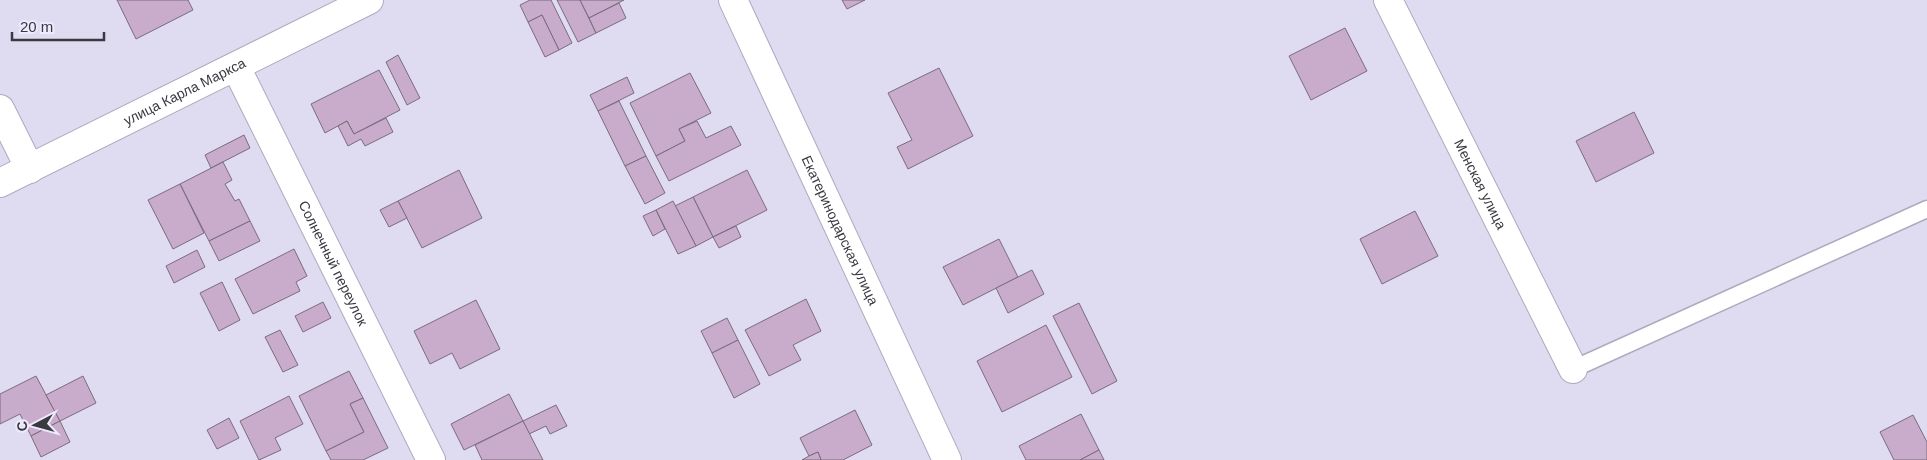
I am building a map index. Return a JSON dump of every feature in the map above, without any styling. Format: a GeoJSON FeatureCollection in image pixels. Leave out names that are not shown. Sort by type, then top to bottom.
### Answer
{"type":"FeatureCollection","features":[{"type":"Feature","properties":{"kind":"street","name":"улица Карла Маркса"},"geometry":{"type":"LineString","coordinates":[[0,183],[369,0]]}},
{"type":"Feature","properties":{"kind":"street","name":"Екатеринодарская улица"},"geometry":{"type":"LineString","coordinates":[[733,0],[947,460]]}},
{"type":"Feature","properties":{"kind":"street","name":"Менская улица"},"geometry":{"type":"LineString","coordinates":[[1388,0],[1572,369]]}},
{"type":"Feature","properties":{"kind":"street","name":"Солнечный переулок"},"geometry":{"type":"LineString","coordinates":[[236,67],[430,460]]}},
{"type":"Feature","properties":{"kind":"street"},"geometry":{"type":"LineString","coordinates":[[0,109],[30,169]]}},
{"type":"Feature","properties":{"kind":"lane"},"geometry":{"type":"LineString","coordinates":[[1572,369],[1927,209]]}},
{"type":"Feature","properties":{"kind":"building"},"geometry":{"type":"Polygon","coordinates":[[[117,0],[188,0],[193,10],[136,39],[117,0]]]}},
{"type":"Feature","properties":{"kind":"building"},"geometry":{"type":"Polygon","coordinates":[[[530,0],[551,0],[572,43],[559,50],[542,15],[528,22],[520,5],[530,0]]]}},
{"type":"Feature","properties":{"kind":"building"},"geometry":{"type":"Polygon","coordinates":[[[557,0],[580,0],[596,33],[578,42],[557,0]]]}},
{"type":"Feature","properties":{"kind":"building"},"geometry":{"type":"Polygon","coordinates":[[[580,0],[624,0],[589,18],[580,0]]]}},
{"type":"Feature","properties":{"kind":"building"},"geometry":{"type":"Polygon","coordinates":[[[842,0],[865,0],[847,9],[842,0]]]}},
{"type":"Feature","properties":{"kind":"building"},"geometry":{"type":"Polygon","coordinates":[[[619,3],[626,18],[596,33],[589,18],[619,3]]]}},
{"type":"Feature","properties":{"kind":"building"},"geometry":{"type":"Polygon","coordinates":[[[542,15],[559,50],[545,57],[528,22],[542,15]]]}},
{"type":"Feature","properties":{"kind":"building"},"geometry":{"type":"Polygon","coordinates":[[[1345,28],[1367,71],[1311,100],[1289,56],[1345,28]]]}},
{"type":"Feature","properties":{"kind":"building"},"geometry":{"type":"Polygon","coordinates":[[[398,55],[420,98],[407,105],[386,62],[398,55]]]}},
{"type":"Feature","properties":{"kind":"building"},"geometry":{"type":"Polygon","coordinates":[[[939,68],[973,136],[908,169],[897,147],[912,140],[888,93],[939,68]]]}},
{"type":"Feature","properties":{"kind":"building"},"geometry":{"type":"Polygon","coordinates":[[[379,70],[400,110],[354,134],[347,121],[325,133],[311,104],[379,70]]]}},
{"type":"Feature","properties":{"kind":"building"},"geometry":{"type":"Polygon","coordinates":[[[690,73],[711,113],[679,129],[685,141],[656,156],[630,103],[690,73]]]}},
{"type":"Feature","properties":{"kind":"building"},"geometry":{"type":"Polygon","coordinates":[[[627,77],[634,93],[598,111],[590,95],[627,77]]]}},
{"type":"Feature","properties":{"kind":"building"},"geometry":{"type":"Polygon","coordinates":[[[619,101],[646,156],[625,166],[598,111],[619,101]]]}},
{"type":"Feature","properties":{"kind":"building"},"geometry":{"type":"Polygon","coordinates":[[[1634,112],[1654,153],[1596,182],[1576,141],[1634,112]]]}},
{"type":"Feature","properties":{"kind":"building"},"geometry":{"type":"Polygon","coordinates":[[[386,118],[393,132],[365,146],[361,139],[348,146],[338,126],[347,121],[354,134],[386,118]]]}},
{"type":"Feature","properties":{"kind":"building"},"geometry":{"type":"Polygon","coordinates":[[[697,121],[706,138],[731,126],[741,145],[669,181],[656,156],[685,141],[679,129],[697,121]]]}},
{"type":"Feature","properties":{"kind":"building"},"geometry":{"type":"Polygon","coordinates":[[[244,135],[250,148],[211,168],[205,155],[244,135]]]}},
{"type":"Feature","properties":{"kind":"building"},"geometry":{"type":"Polygon","coordinates":[[[646,156],[665,193],[645,204],[625,166],[646,156]]]}},
{"type":"Feature","properties":{"kind":"building"},"geometry":{"type":"Polygon","coordinates":[[[223,162],[232,180],[225,184],[235,201],[239,199],[250,221],[209,241],[180,184],[223,162]]]}},
{"type":"Feature","properties":{"kind":"building"},"geometry":{"type":"Polygon","coordinates":[[[459,170],[482,218],[422,248],[398,201],[459,170]]]}},
{"type":"Feature","properties":{"kind":"building"},"geometry":{"type":"Polygon","coordinates":[[[747,170],[767,210],[713,237],[693,197],[747,170]]]}},
{"type":"Feature","properties":{"kind":"building"},"geometry":{"type":"Polygon","coordinates":[[[180,184],[204,233],[173,249],[148,200],[180,184]]]}},
{"type":"Feature","properties":{"kind":"building"},"geometry":{"type":"Polygon","coordinates":[[[693,197],[713,237],[696,246],[675,206],[693,197]]]}},
{"type":"Feature","properties":{"kind":"building"},"geometry":{"type":"Polygon","coordinates":[[[398,201],[407,218],[389,227],[380,210],[398,201]]]}},
{"type":"Feature","properties":{"kind":"building"},"geometry":{"type":"Polygon","coordinates":[[[673,201],[696,246],[678,254],[656,210],[673,201]]]}},
{"type":"Feature","properties":{"kind":"building"},"geometry":{"type":"Polygon","coordinates":[[[656,210],[665,229],[653,236],[643,216],[656,210]]]}},
{"type":"Feature","properties":{"kind":"building"},"geometry":{"type":"Polygon","coordinates":[[[1415,211],[1438,256],[1382,284],[1360,239],[1415,211]]]}},
{"type":"Feature","properties":{"kind":"building"},"geometry":{"type":"Polygon","coordinates":[[[250,221],[260,241],[219,261],[209,241],[250,221]]]}},
{"type":"Feature","properties":{"kind":"building"},"geometry":{"type":"Polygon","coordinates":[[[736,226],[741,237],[719,248],[713,237],[736,226]]]}},
{"type":"Feature","properties":{"kind":"building"},"geometry":{"type":"Polygon","coordinates":[[[999,239],[1018,277],[963,305],[943,267],[999,239]]]}},
{"type":"Feature","properties":{"kind":"building"},"geometry":{"type":"Polygon","coordinates":[[[294,249],[307,276],[296,282],[300,291],[253,314],[235,279],[294,249]]]}},
{"type":"Feature","properties":{"kind":"building"},"geometry":{"type":"Polygon","coordinates":[[[197,250],[205,267],[174,283],[166,266],[197,250]]]}},
{"type":"Feature","properties":{"kind":"building"},"geometry":{"type":"Polygon","coordinates":[[[1032,270],[1044,294],[1008,313],[996,288],[1032,270]]]}},
{"type":"Feature","properties":{"kind":"building"},"geometry":{"type":"Polygon","coordinates":[[[222,282],[240,320],[219,331],[200,293],[222,282]]]}},
{"type":"Feature","properties":{"kind":"building"},"geometry":{"type":"Polygon","coordinates":[[[806,299],[821,331],[793,345],[801,360],[769,376],[745,330],[806,299]]]}},
{"type":"Feature","properties":{"kind":"building"},"geometry":{"type":"Polygon","coordinates":[[[476,300],[500,349],[460,369],[452,353],[430,364],[414,331],[476,300]]]}},
{"type":"Feature","properties":{"kind":"building"},"geometry":{"type":"Polygon","coordinates":[[[323,302],[331,318],[303,332],[295,316],[323,302]]]}},
{"type":"Feature","properties":{"kind":"building"},"geometry":{"type":"Polygon","coordinates":[[[1079,303],[1117,381],[1092,394],[1053,316],[1079,303]]]}},
{"type":"Feature","properties":{"kind":"building"},"geometry":{"type":"Polygon","coordinates":[[[727,318],[738,340],[712,353],[701,331],[727,318]]]}},
{"type":"Feature","properties":{"kind":"building"},"geometry":{"type":"Polygon","coordinates":[[[1046,325],[1072,377],[1002,412],[977,361],[1046,325]]]}},
{"type":"Feature","properties":{"kind":"building"},"geometry":{"type":"Polygon","coordinates":[[[280,330],[298,365],[283,372],[265,337],[280,330]]]}},
{"type":"Feature","properties":{"kind":"building"},"geometry":{"type":"Polygon","coordinates":[[[738,340],[760,384],[734,398],[712,353],[738,340]]]}},
{"type":"Feature","properties":{"kind":"building"},"geometry":{"type":"Polygon","coordinates":[[[349,371],[363,398],[350,404],[364,432],[326,451],[299,396],[349,371]]]}},
{"type":"Feature","properties":{"kind":"building"},"geometry":{"type":"Polygon","coordinates":[[[36,376],[60,421],[31,436],[20,414],[0,424],[0,394],[36,376]]]}},
{"type":"Feature","properties":{"kind":"building"},"geometry":{"type":"Polygon","coordinates":[[[83,376],[96,403],[60,421],[46,395],[83,376]]]}},
{"type":"Feature","properties":{"kind":"building"},"geometry":{"type":"Polygon","coordinates":[[[509,394],[523,421],[464,450],[451,424],[509,394]]]}},
{"type":"Feature","properties":{"kind":"building"},"geometry":{"type":"Polygon","coordinates":[[[289,396],[303,424],[275,438],[281,450],[259,460],[240,421],[289,396]]]}},
{"type":"Feature","properties":{"kind":"building"},"geometry":{"type":"Polygon","coordinates":[[[363,398],[388,448],[363,460],[331,460],[326,451],[364,432],[350,404],[363,398]]]}},
{"type":"Feature","properties":{"kind":"building"},"geometry":{"type":"Polygon","coordinates":[[[556,405],[567,426],[550,434],[546,426],[529,434],[523,421],[556,405]]]}},
{"type":"Feature","properties":{"kind":"building"},"geometry":{"type":"Polygon","coordinates":[[[855,410],[872,445],[843,460],[821,460],[818,452],[809,456],[800,438],[855,410]]]}},
{"type":"Feature","properties":{"kind":"building"},"geometry":{"type":"Polygon","coordinates":[[[1081,414],[1099,450],[1080,460],[1026,460],[1019,446],[1081,414]]]}},
{"type":"Feature","properties":{"kind":"building"},"geometry":{"type":"Polygon","coordinates":[[[1913,415],[1927,442],[1927,460],[1894,460],[1880,432],[1913,415]]]}},
{"type":"Feature","properties":{"kind":"building"},"geometry":{"type":"Polygon","coordinates":[[[229,418],[239,438],[217,449],[207,430],[229,418]]]}},
{"type":"Feature","properties":{"kind":"building"},"geometry":{"type":"Polygon","coordinates":[[[60,421],[70,442],[41,457],[31,436],[60,421]]]}},
{"type":"Feature","properties":{"kind":"building"},"geometry":{"type":"Polygon","coordinates":[[[523,421],[543,460],[482,460],[475,445],[523,421]]]}},
{"type":"Feature","properties":{"kind":"building"},"geometry":{"type":"Polygon","coordinates":[[[1099,450],[1104,460],[1080,460],[1099,450]]]}},
{"type":"Feature","properties":{"kind":"building"},"geometry":{"type":"Polygon","coordinates":[[[818,452],[821,460],[802,460],[809,456],[818,452]]]}}]}
